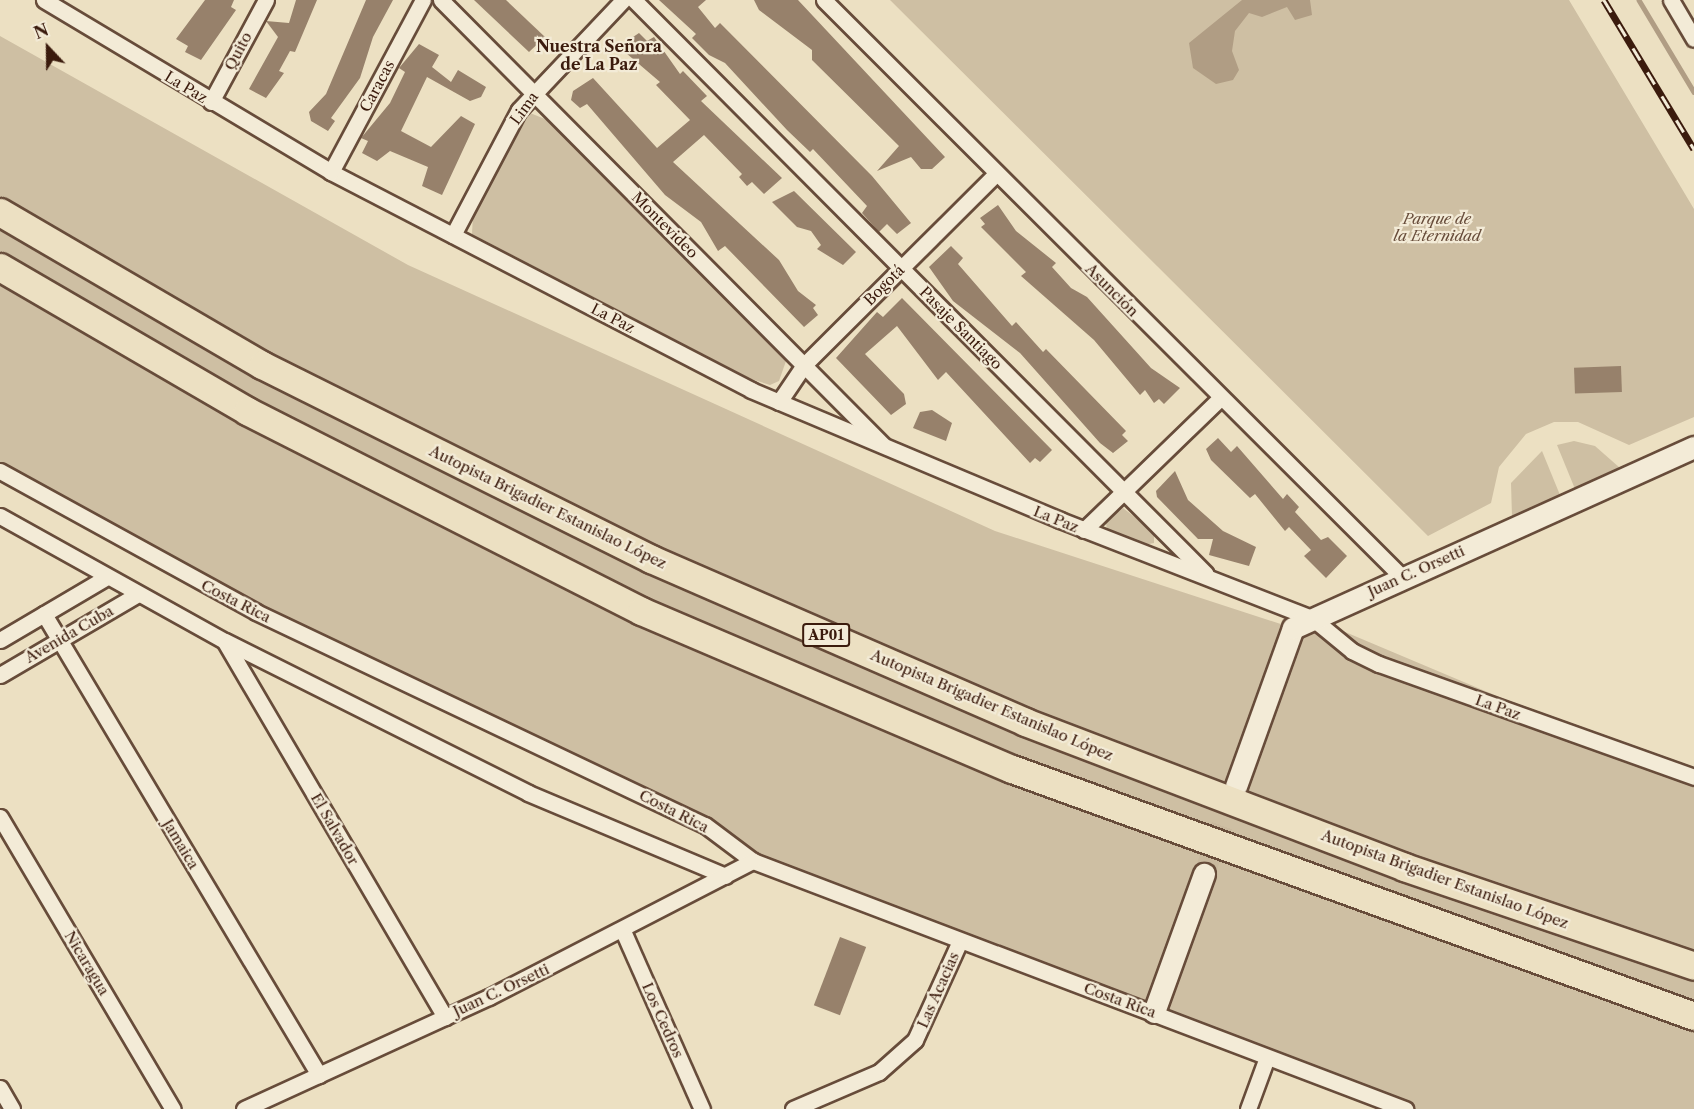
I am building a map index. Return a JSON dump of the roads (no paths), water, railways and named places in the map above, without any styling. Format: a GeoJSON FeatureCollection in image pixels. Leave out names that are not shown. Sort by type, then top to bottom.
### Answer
{"type":"FeatureCollection","features":[{"type":"Feature","properties":{"kind":"highway","name":"Autopista Brigadier Estanislao López"},"geometry":{"type":"LineString","coordinates":[[0,212],[262,365],[651,559],[1025,722],[1404,867],[1694,966]]}},
{"type":"Feature","properties":{"kind":"highway"},"geometry":{"type":"LineString","coordinates":[[0,267],[247,411],[641,611],[1012,769],[1694,1016]]}},
{"type":"Feature","properties":{"kind":"street","name":"La Paz"},"geometry":{"type":"LineString","coordinates":[[44,0],[330,172],[779,402],[888,450],[1211,579]]}},
{"type":"Feature","properties":{"kind":"street","name":"Quito"},"geometry":{"type":"LineString","coordinates":[[211,102],[266,0]]}},
{"type":"Feature","properties":{"kind":"street","name":"Caracas"},"geometry":{"type":"LineString","coordinates":[[330,172],[423,0]]}},
{"type":"Feature","properties":{"kind":"street","name":"Montevideo"},"geometry":{"type":"LineString","coordinates":[[441,0],[888,450]]}},
{"type":"Feature","properties":{"kind":"street","name":"Lima"},"geometry":{"type":"LineString","coordinates":[[453,235],[519,110],[623,0]]}},
{"type":"Feature","properties":{"kind":"street","name":"Pasaje Santiago"},"geometry":{"type":"LineString","coordinates":[[634,0],[1211,579],[1312,618]]}},
{"type":"Feature","properties":{"kind":"street","name":"Asunción"},"geometry":{"type":"LineString","coordinates":[[824,0],[1220,398],[1402,577]]}},
{"type":"Feature","properties":{"kind":"street"},"geometry":{"type":"LineString","coordinates":[[1671,0],[1694,39]]}},
{"type":"Feature","properties":{"kind":"street","name":"Bogotá"},"geometry":{"type":"LineString","coordinates":[[779,402],[804,364],[996,174]]}},
{"type":"Feature","properties":{"kind":"street"},"geometry":{"type":"LineString","coordinates":[[1084,530],[1220,398]]}},
{"type":"Feature","properties":{"kind":"street","name":"Juan C. Orsetti"},"geometry":{"type":"LineString","coordinates":[[1236,786],[1293,628],[1694,447]]}},
{"type":"Feature","properties":{"kind":"street","name":"Costa Rica"},"geometry":{"type":"LineString","coordinates":[[0,471],[256,612],[705,825],[753,861],[960,941],[1154,1012],[1266,1060],[1405,1109]]}},
{"type":"Feature","properties":{"kind":"street"},"geometry":{"type":"LineString","coordinates":[[0,516],[106,577],[225,641],[528,793],[725,876]]}},
{"type":"Feature","properties":{"kind":"street","name":"Avenida Cuba"},"geometry":{"type":"LineString","coordinates":[[0,640],[106,577]]}},
{"type":"Feature","properties":{"kind":"street","name":"Avenida Cuba"},"geometry":{"type":"LineString","coordinates":[[0,675],[138,594]]}},
{"type":"Feature","properties":{"kind":"street","name":"Jamaica"},"geometry":{"type":"LineString","coordinates":[[44,614],[319,1075]]}},
{"type":"Feature","properties":{"kind":"street","name":"La Paz"},"geometry":{"type":"LineString","coordinates":[[1312,618],[1352,651],[1380,664],[1694,777]]}},
{"type":"Feature","properties":{"kind":"street","name":"El Salvador"},"geometry":{"type":"LineString","coordinates":[[225,641],[445,1017]]}},
{"type":"Feature","properties":{"kind":"street","name":"Nicaragua"},"geometry":{"type":"LineString","coordinates":[[0,817],[173,1109]]}},
{"type":"Feature","properties":{"kind":"street","name":"Juan C. Orsetti"},"geometry":{"type":"LineString","coordinates":[[244,1109],[445,1017],[623,931],[753,861]]}},
{"type":"Feature","properties":{"kind":"street"},"geometry":{"type":"LineString","coordinates":[[1154,1012],[1204,874]]}},
{"type":"Feature","properties":{"kind":"street","name":"Los Cedros"},"geometry":{"type":"LineString","coordinates":[[623,931],[702,1109]]}},
{"type":"Feature","properties":{"kind":"street","name":"Las Acacias"},"geometry":{"type":"LineString","coordinates":[[793,1109],[879,1072],[915,1040],[960,941]]}},
{"type":"Feature","properties":{"kind":"street"},"geometry":{"type":"LineString","coordinates":[[1248,1109],[1266,1060]]}},
{"type":"Feature","properties":{"kind":"street"},"geometry":{"type":"LineString","coordinates":[[0,1088],[12,1109]]}},
{"type":"Feature","properties":{"kind":"waterway"},"geometry":{"type":"LineString","coordinates":[[1639,0],[1694,92]]}},
{"type":"Feature","properties":{"kind":"tunnel"},"geometry":{"type":"LineString","coordinates":[[1204,874],[1236,787]]}},
{"type":"Feature","properties":{"kind":"railway"},"geometry":{"type":"LineString","coordinates":[[1604,0],[1694,149]]}},
{"type":"Feature","properties":{"kind":"district","name":"Nuestra Señora de La Paz"},"geometry":{"type":"Point","coordinates":[599,55]}},
{"type":"Feature","properties":{"kind":"park label","name":"Parque de la Eternidad"},"geometry":{"type":"Point","coordinates":[1437,226]}}]}
